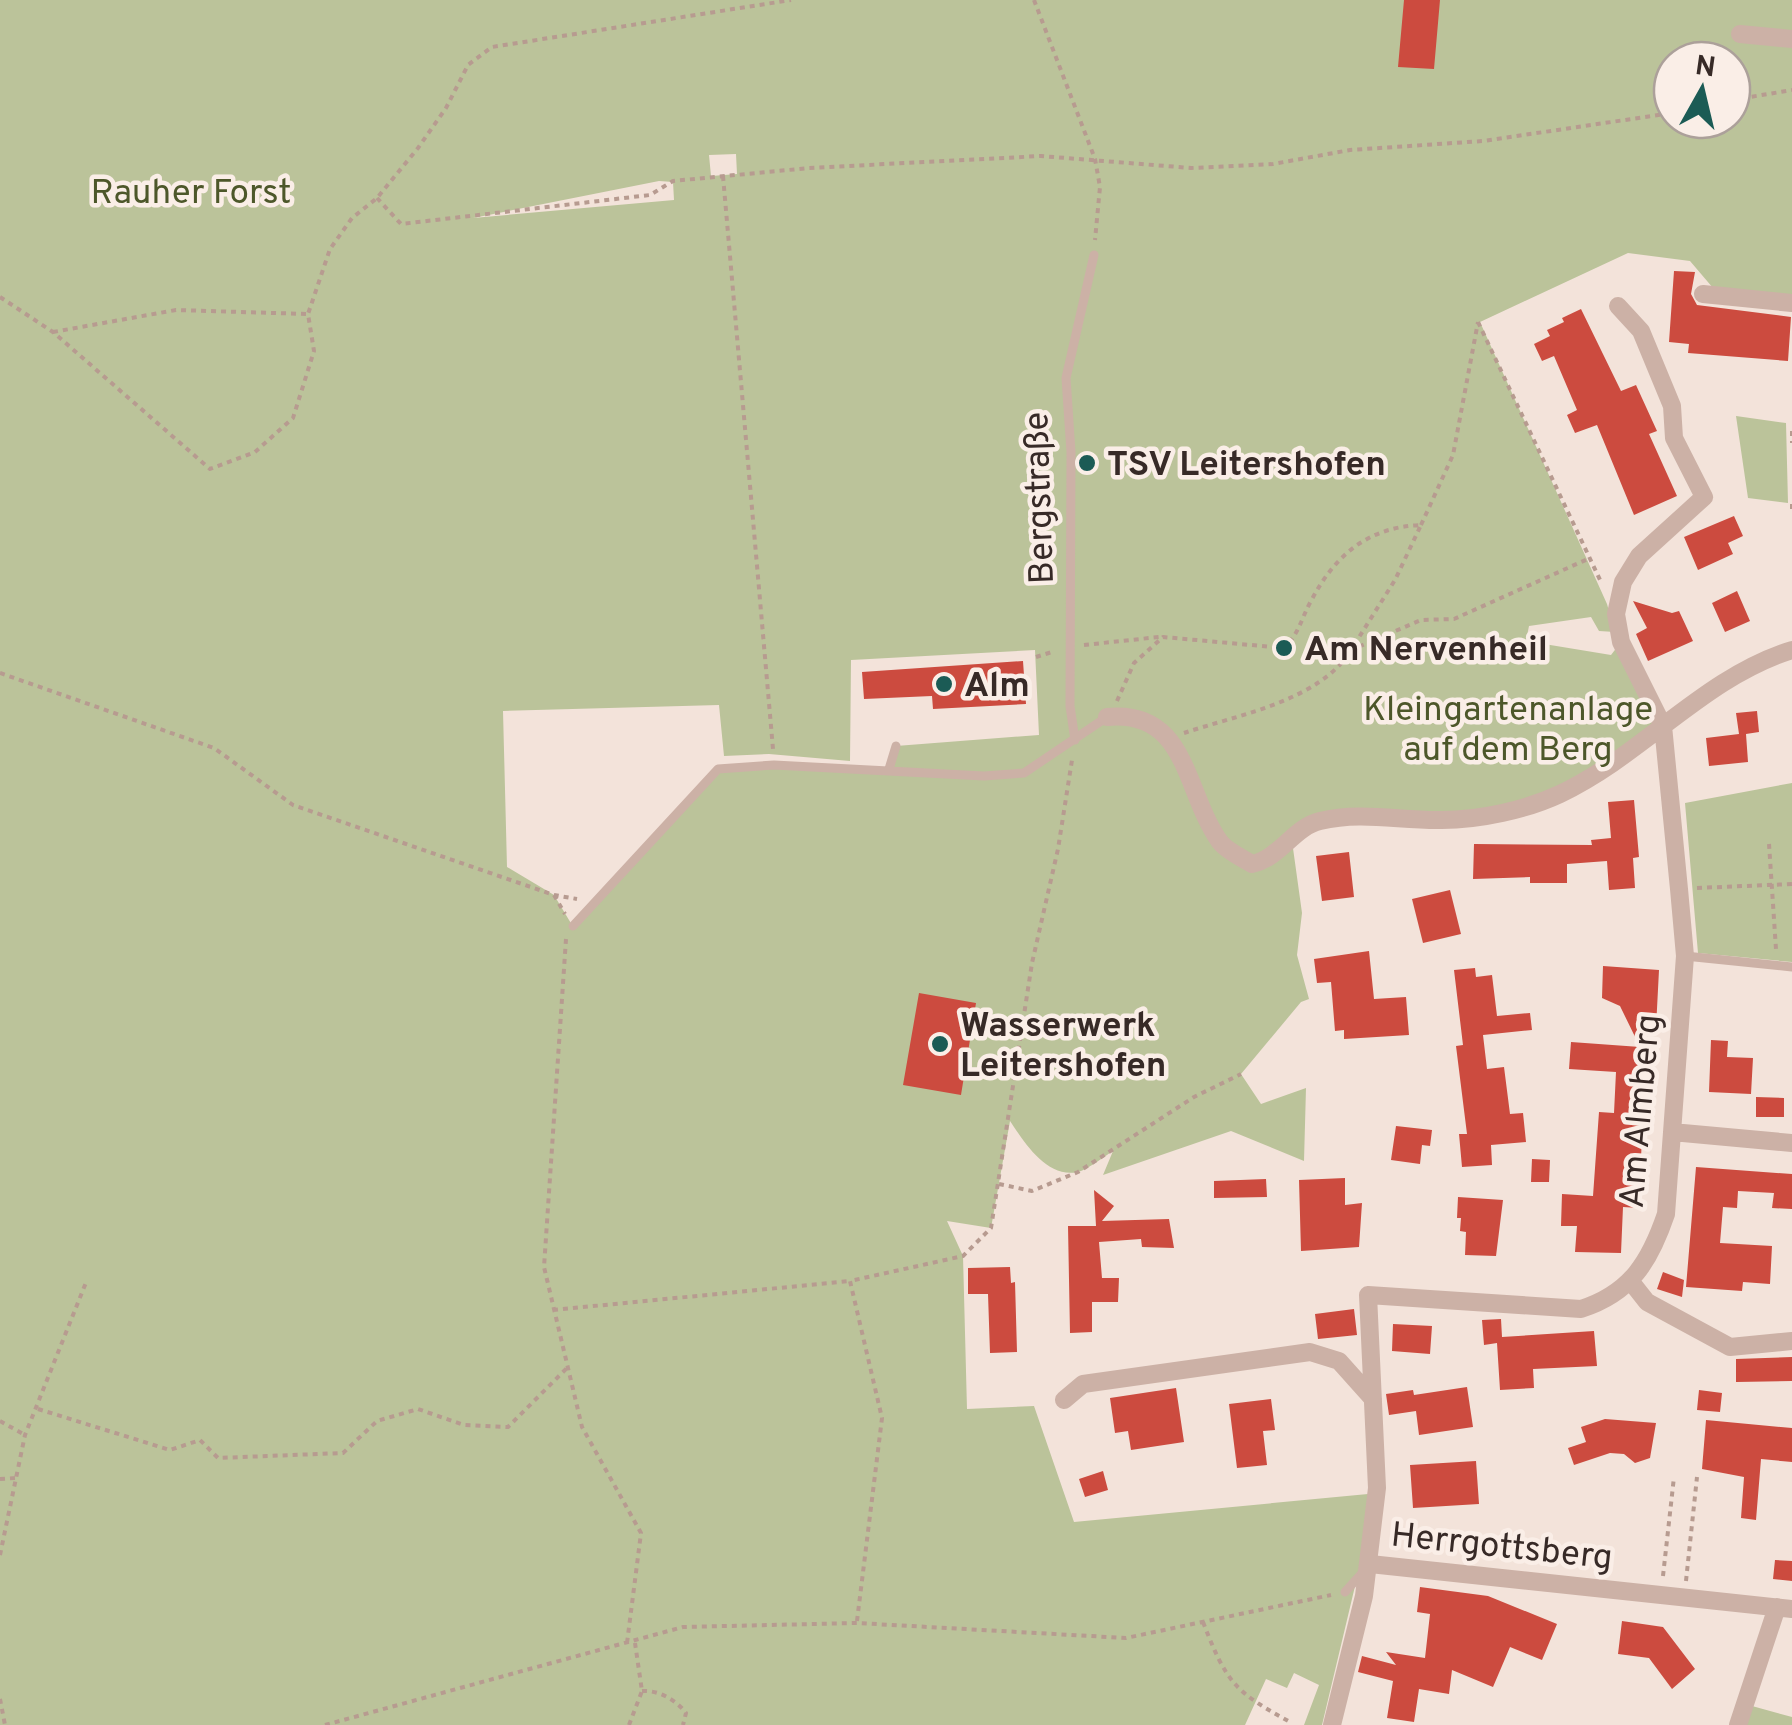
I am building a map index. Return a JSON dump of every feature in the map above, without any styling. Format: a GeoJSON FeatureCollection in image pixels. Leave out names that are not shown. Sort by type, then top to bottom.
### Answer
{"type":"FeatureCollection","features":[{"type":"Feature","properties":{"kind":"street"},"geometry":{"type":"LineString","coordinates":[[1748,31],[1792,39]]}},
{"type":"Feature","properties":{"kind":"street"},"geometry":{"type":"LineString","coordinates":[[1702,294],[1792,303]]}},
{"type":"Feature","properties":{"kind":"street"},"geometry":{"type":"LineString","coordinates":[[1618,306],[1641,331],[1672,406],[1674,438],[1704,497],[1639,556],[1623,582],[1616,614],[1621,642],[1663,726]]}},
{"type":"Feature","properties":{"kind":"street"},"geometry":{"type":"LineString","coordinates":[[1107,716],[1134,714],[1168,738],[1222,844],[1252,864],[1270,860],[1314,822],[1353,814],[1441,820],[1482,816],[1556,796],[1619,764],[1722,682],[1766,658],[1792,650]]}},
{"type":"Feature","properties":{"kind":"street","name":"Am Almberg"},"geometry":{"type":"LineString","coordinates":[[1632,1283],[1654,1250],[1666,1214],[1685,956],[1663,726]]}},
{"type":"Feature","properties":{"kind":"street"},"geometry":{"type":"LineString","coordinates":[[1672,1132],[1792,1142]]}},
{"type":"Feature","properties":{"kind":"street"},"geometry":{"type":"LineString","coordinates":[[1632,1283],[1648,1302],[1730,1347],[1792,1341]]}},
{"type":"Feature","properties":{"kind":"street","name":"Herrgottsberg"},"geometry":{"type":"LineString","coordinates":[[1632,1283],[1602,1302],[1580,1309],[1368,1295],[1377,1472],[1370,1564],[1784,1608]]}},
{"type":"Feature","properties":{"kind":"street"},"geometry":{"type":"LineString","coordinates":[[1064,1400],[1084,1384],[1310,1352],[1339,1361],[1373,1399]]}},
{"type":"Feature","properties":{"kind":"street"},"geometry":{"type":"LineString","coordinates":[[1332,1725],[1370,1564]]}},
{"type":"Feature","properties":{"kind":"street"},"geometry":{"type":"LineString","coordinates":[[1738,1725],[1784,1608]]}},
{"type":"Feature","properties":{"kind":"lane","name":"Bergstraße"},"geometry":{"type":"LineString","coordinates":[[1075,740],[1072,452],[1066,378],[1094,255]]}},
{"type":"Feature","properties":{"kind":"lane"},"geometry":{"type":"LineString","coordinates":[[573,926],[718,769],[774,765],[984,776],[1024,773],[1107,716]]}},
{"type":"Feature","properties":{"kind":"lane"},"geometry":{"type":"LineString","coordinates":[[889,769],[896,746]]}},
{"type":"Feature","properties":{"kind":"lane"},"geometry":{"type":"LineString","coordinates":[[1685,956],[1792,967]]}},
{"type":"Feature","properties":{"kind":"lane"},"geometry":{"type":"LineString","coordinates":[[1346,1592],[1370,1564]]}},
{"type":"Feature","properties":{"kind":"path"},"geometry":{"type":"LineString","coordinates":[[0,297],[53,332],[210,469],[255,452],[293,418],[314,351],[308,314],[330,249],[352,218],[377,198],[446,108],[468,66],[492,48],[791,0]]}},
{"type":"Feature","properties":{"kind":"path"},"geometry":{"type":"LineString","coordinates":[[1034,0],[1095,160],[1100,187],[1094,255]]}},
{"type":"Feature","properties":{"kind":"path"},"geometry":{"type":"LineString","coordinates":[[1752,97],[1792,90]]}},
{"type":"Feature","properties":{"kind":"path"},"geometry":{"type":"LineString","coordinates":[[377,198],[401,224],[650,196],[673,181],[723,176],[1041,156],[1192,168],[1273,164],[1350,150],[1483,141],[1652,117]]}},
{"type":"Feature","properties":{"kind":"path"},"geometry":{"type":"LineString","coordinates":[[723,176],[774,765]]}},
{"type":"Feature","properties":{"kind":"path"},"geometry":{"type":"LineString","coordinates":[[53,332],[176,310],[308,314]]}},
{"type":"Feature","properties":{"kind":"path"},"geometry":{"type":"LineString","coordinates":[[1168,738],[1292,694],[1325,678],[1351,650],[1395,580],[1453,455],[1478,322],[1616,614]]}},
{"type":"Feature","properties":{"kind":"path"},"geometry":{"type":"LineString","coordinates":[[1792,431],[1792,443]]}},
{"type":"Feature","properties":{"kind":"path"},"geometry":{"type":"LineString","coordinates":[[1792,504],[1792,513]]}},
{"type":"Feature","properties":{"kind":"path"},"geometry":{"type":"LineString","coordinates":[[1072,646],[1163,637],[1284,648],[1296,637],[1330,568],[1357,542],[1373,534],[1421,525]]}},
{"type":"Feature","properties":{"kind":"path"},"geometry":{"type":"LineString","coordinates":[[1351,650],[1421,620],[1454,619],[1590,558]]}},
{"type":"Feature","properties":{"kind":"path"},"geometry":{"type":"LineString","coordinates":[[1124,682],[1134,663],[1163,637]]}},
{"type":"Feature","properties":{"kind":"path"},"geometry":{"type":"LineString","coordinates":[[0,674],[214,748],[293,805],[554,896],[596,902]]}},
{"type":"Feature","properties":{"kind":"path"},"geometry":{"type":"LineString","coordinates":[[553,1310],[850,1281],[962,1256],[991,1228],[1032,962],[1058,849],[1075,740]]}},
{"type":"Feature","properties":{"kind":"path"},"geometry":{"type":"LineString","coordinates":[[1769,844],[1778,965]]}},
{"type":"Feature","properties":{"kind":"path"},"geometry":{"type":"LineString","coordinates":[[1679,889],[1792,884]]}},
{"type":"Feature","properties":{"kind":"path"},"geometry":{"type":"LineString","coordinates":[[554,896],[573,926],[565,941],[548,1156],[544,1267],[582,1427],[641,1533],[627,1643]]}},
{"type":"Feature","properties":{"kind":"path"},"geometry":{"type":"LineString","coordinates":[[999,1184],[1032,1191],[1078,1172],[1194,1097],[1241,1074]]}},
{"type":"Feature","properties":{"kind":"path"},"geometry":{"type":"LineString","coordinates":[[0,1555],[25,1435],[87,1280]]}},
{"type":"Feature","properties":{"kind":"path"},"geometry":{"type":"LineString","coordinates":[[850,1281],[882,1418],[857,1623]]}},
{"type":"Feature","properties":{"kind":"path"},"geometry":{"type":"LineString","coordinates":[[38,1409],[170,1450],[200,1440],[218,1458],[342,1453],[376,1421],[418,1408],[464,1425],[508,1427],[567,1368]]}},
{"type":"Feature","properties":{"kind":"path"},"geometry":{"type":"LineString","coordinates":[[0,1422],[25,1435]]}},
{"type":"Feature","properties":{"kind":"path"},"geometry":{"type":"LineString","coordinates":[[1661,1594],[1674,1476]]}},
{"type":"Feature","properties":{"kind":"path"},"geometry":{"type":"LineString","coordinates":[[1684,1597],[1697,1477]]}},
{"type":"Feature","properties":{"kind":"path"},"geometry":{"type":"LineString","coordinates":[[0,1479],[16,1478]]}},
{"type":"Feature","properties":{"kind":"path"},"geometry":{"type":"LineString","coordinates":[[324,1725],[683,1626],[857,1623],[1126,1638],[1346,1592]]}},
{"type":"Feature","properties":{"kind":"path"},"geometry":{"type":"LineString","coordinates":[[1202,1622],[1216,1658],[1242,1696],[1292,1722]]}},
{"type":"Feature","properties":{"kind":"path"},"geometry":{"type":"LineString","coordinates":[[630,1725],[642,1691],[635,1640]]}},
{"type":"Feature","properties":{"kind":"path"},"geometry":{"type":"LineString","coordinates":[[642,1691],[655,1690],[681,1706],[686,1713],[683,1725]]}},
{"type":"Feature","properties":{"kind":"path"},"geometry":{"type":"LineString","coordinates":[[0,1698],[4,1725]]}},
{"type":"Feature","properties":{"kind":"green space"},"geometry":{"type":"Polygon","coordinates":[[[0,0],[1792,0],[1792,303],[1719,295],[1690,261],[1628,253],[1480,322],[1607,604],[1615,632],[1599,631],[1591,617],[1529,626],[1526,641],[1611,655],[1621,642],[1663,726],[1619,763],[1482,817],[1353,814],[1292,841],[1302,913],[1297,955],[1309,999],[1301,1002],[1241,1074],[1261,1104],[1306,1088],[1304,1161],[1231,1131],[1103,1175],[1113,1151],[1078,1172],[1067,1173],[1038,1157],[1010,1121],[991,1228],[947,1221],[963,1256],[967,1409],[1034,1406],[1074,1522],[1368,1494],[1361,1561],[1322,1725],[1304,1725],[1319,1685],[1294,1673],[1287,1688],[1266,1679],[1245,1725],[0,1725],[0,0]],[[736,154],[709,155],[711,176],[737,174],[736,154]],[[659,181],[473,218],[674,200],[673,182],[659,181]],[[1035,650],[851,660],[850,761],[769,754],[724,756],[719,705],[503,711],[507,867],[554,895],[572,925],[718,769],[888,769],[896,746],[1039,735],[1035,650]]]}},
{"type":"Feature","properties":{"kind":"green space"},"geometry":{"type":"Polygon","coordinates":[[[1736,416],[1786,423],[1788,503],[1748,498],[1736,416]]]}},
{"type":"Feature","properties":{"kind":"green space"},"geometry":{"type":"Polygon","coordinates":[[[1792,783],[1792,962],[1698,953],[1685,803],[1792,783]]]}},
{"type":"Feature","properties":{"kind":"green space"},"geometry":{"type":"Polygon","coordinates":[[[1752,1706],[1792,1717],[1792,1725],[1745,1725],[1752,1706]]]}},
{"type":"Feature","properties":{"kind":"building"},"geometry":{"type":"Polygon","coordinates":[[[1404,0],[1440,0],[1434,69],[1398,67],[1404,0]]]}},
{"type":"Feature","properties":{"kind":"building"},"geometry":{"type":"Polygon","coordinates":[[[1674,271],[1695,272],[1691,294],[1697,305],[1791,317],[1788,361],[1688,353],[1689,344],[1669,342],[1674,271]]]}},
{"type":"Feature","properties":{"kind":"building"},"geometry":{"type":"Polygon","coordinates":[[[1581,309],[1621,391],[1636,385],[1657,431],[1649,434],[1677,496],[1634,515],[1597,425],[1575,433],[1567,415],[1577,410],[1554,356],[1542,361],[1534,344],[1550,336],[1547,330],[1564,322],[1562,318],[1581,309]]]}},
{"type":"Feature","properties":{"kind":"building"},"geometry":{"type":"Polygon","coordinates":[[[1734,516],[1743,536],[1728,543],[1733,554],[1698,570],[1684,537],[1734,516]]]}},
{"type":"Feature","properties":{"kind":"building"},"geometry":{"type":"Polygon","coordinates":[[[1737,591],[1750,621],[1725,632],[1712,603],[1737,591]]]}},
{"type":"Feature","properties":{"kind":"building"},"geometry":{"type":"Polygon","coordinates":[[[1633,601],[1672,613],[1679,611],[1693,641],[1648,661],[1636,634],[1647,628],[1633,601]]]}},
{"type":"Feature","properties":{"kind":"building","name":"Alm"},"geometry":{"type":"Polygon","coordinates":[[[1023,661],[1026,704],[933,709],[932,696],[864,699],[862,672],[1023,661]]]}},
{"type":"Feature","properties":{"kind":"building"},"geometry":{"type":"Polygon","coordinates":[[[1757,711],[1759,732],[1746,734],[1748,762],[1709,766],[1706,738],[1739,734],[1736,713],[1757,711]]]}},
{"type":"Feature","properties":{"kind":"building"},"geometry":{"type":"Polygon","coordinates":[[[1634,800],[1639,857],[1633,858],[1635,888],[1609,890],[1607,861],[1567,864],[1567,883],[1530,883],[1530,877],[1473,879],[1474,844],[1592,845],[1591,840],[1611,838],[1608,802],[1634,800]]]}},
{"type":"Feature","properties":{"kind":"building"},"geometry":{"type":"Polygon","coordinates":[[[1349,852],[1354,897],[1322,901],[1316,856],[1349,852]]]}},
{"type":"Feature","properties":{"kind":"building"},"geometry":{"type":"Polygon","coordinates":[[[1450,890],[1461,934],[1423,943],[1412,899],[1450,890]]]}},
{"type":"Feature","properties":{"kind":"building"},"geometry":{"type":"Polygon","coordinates":[[[1369,951],[1374,999],[1406,997],[1409,1035],[1344,1039],[1344,1030],[1335,1031],[1331,982],[1317,983],[1314,959],[1369,951]]]}},
{"type":"Feature","properties":{"kind":"building"},"geometry":{"type":"Polygon","coordinates":[[[1603,966],[1659,970],[1656,1028],[1648,1027],[1645,1061],[1639,1208],[1623,1207],[1621,1253],[1575,1252],[1577,1226],[1561,1226],[1562,1194],[1593,1196],[1599,1112],[1614,1113],[1616,1072],[1569,1069],[1571,1042],[1640,1047],[1620,1006],[1602,998],[1603,966]]]}},
{"type":"Feature","properties":{"kind":"building"},"geometry":{"type":"Polygon","coordinates":[[[1475,968],[1476,977],[1492,975],[1497,1016],[1530,1013],[1532,1030],[1483,1035],[1487,1069],[1504,1067],[1510,1114],[1523,1113],[1526,1142],[1491,1145],[1492,1165],[1462,1167],[1459,1134],[1467,1134],[1456,1046],[1463,1045],[1454,970],[1475,968]]]}},
{"type":"Feature","properties":{"kind":"building","name":"Wasserwerk Leitershofen"},"geometry":{"type":"Polygon","coordinates":[[[919,993],[976,1003],[961,1095],[903,1085],[919,993]]]}},
{"type":"Feature","properties":{"kind":"building"},"geometry":{"type":"Polygon","coordinates":[[[1711,1040],[1728,1041],[1727,1057],[1753,1058],[1751,1094],[1709,1092],[1711,1040]]]}},
{"type":"Feature","properties":{"kind":"building"},"geometry":{"type":"Polygon","coordinates":[[[1756,1097],[1784,1098],[1784,1117],[1756,1117],[1756,1097]]]}},
{"type":"Feature","properties":{"kind":"building"},"geometry":{"type":"Polygon","coordinates":[[[1396,1126],[1432,1130],[1430,1146],[1422,1145],[1420,1164],[1391,1160],[1396,1126]]]}},
{"type":"Feature","properties":{"kind":"building"},"geometry":{"type":"Polygon","coordinates":[[[1532,1159],[1550,1160],[1549,1182],[1531,1182],[1532,1159]]]}},
{"type":"Feature","properties":{"kind":"building"},"geometry":{"type":"Polygon","coordinates":[[[1696,1167],[1792,1174],[1792,1209],[1772,1208],[1774,1193],[1738,1191],[1737,1208],[1723,1207],[1720,1243],[1772,1246],[1770,1284],[1743,1282],[1742,1291],[1686,1287],[1696,1167]]]}},
{"type":"Feature","properties":{"kind":"building"},"geometry":{"type":"Polygon","coordinates":[[[1345,1178],[1345,1205],[1362,1203],[1359,1247],[1301,1251],[1299,1180],[1345,1178]]]}},
{"type":"Feature","properties":{"kind":"building"},"geometry":{"type":"Polygon","coordinates":[[[1266,1179],[1267,1197],[1214,1198],[1214,1181],[1266,1179]]]}},
{"type":"Feature","properties":{"kind":"building"},"geometry":{"type":"Polygon","coordinates":[[[1094,1190],[1114,1206],[1102,1221],[1169,1219],[1174,1248],[1142,1247],[1141,1239],[1099,1242],[1102,1278],[1119,1278],[1118,1302],[1092,1302],[1092,1332],[1070,1333],[1068,1226],[1096,1226],[1094,1190]]]}},
{"type":"Feature","properties":{"kind":"building"},"geometry":{"type":"Polygon","coordinates":[[[1458,1197],[1503,1200],[1496,1256],[1465,1255],[1466,1232],[1460,1231],[1461,1218],[1457,1218],[1458,1197]]]}},
{"type":"Feature","properties":{"kind":"building"},"geometry":{"type":"Polygon","coordinates":[[[1010,1267],[1011,1283],[1015,1282],[1017,1352],[990,1353],[988,1294],[968,1294],[968,1268],[1010,1267]]]}},
{"type":"Feature","properties":{"kind":"building"},"geometry":{"type":"Polygon","coordinates":[[[1663,1272],[1684,1280],[1682,1297],[1657,1289],[1663,1272]]]}},
{"type":"Feature","properties":{"kind":"building"},"geometry":{"type":"Polygon","coordinates":[[[1354,1309],[1357,1335],[1318,1339],[1315,1314],[1354,1309]]]}},
{"type":"Feature","properties":{"kind":"building"},"geometry":{"type":"Polygon","coordinates":[[[1501,1319],[1502,1337],[1594,1331],[1597,1366],[1533,1369],[1534,1388],[1500,1390],[1497,1343],[1484,1345],[1482,1320],[1501,1319]]]}},
{"type":"Feature","properties":{"kind":"building"},"geometry":{"type":"Polygon","coordinates":[[[1393,1324],[1432,1326],[1430,1354],[1392,1351],[1393,1324]]]}},
{"type":"Feature","properties":{"kind":"building"},"geometry":{"type":"Polygon","coordinates":[[[1792,1357],[1792,1381],[1736,1382],[1736,1359],[1792,1357]]]}},
{"type":"Feature","properties":{"kind":"building"},"geometry":{"type":"Polygon","coordinates":[[[1467,1387],[1473,1427],[1419,1435],[1416,1411],[1389,1415],[1386,1394],[1413,1390],[1414,1395],[1467,1387]]]}},
{"type":"Feature","properties":{"kind":"building"},"geometry":{"type":"Polygon","coordinates":[[[1176,1388],[1184,1442],[1131,1450],[1128,1431],[1115,1433],[1110,1398],[1176,1388]]]}},
{"type":"Feature","properties":{"kind":"building"},"geometry":{"type":"Polygon","coordinates":[[[1699,1390],[1722,1393],[1720,1412],[1697,1410],[1699,1390]]]}},
{"type":"Feature","properties":{"kind":"building"},"geometry":{"type":"Polygon","coordinates":[[[1271,1399],[1275,1430],[1263,1431],[1267,1465],[1237,1468],[1229,1404],[1271,1399]]]}},
{"type":"Feature","properties":{"kind":"building"},"geometry":{"type":"Polygon","coordinates":[[[1605,1419],[1656,1423],[1650,1458],[1635,1463],[1624,1454],[1610,1453],[1574,1465],[1568,1448],[1586,1442],[1581,1427],[1605,1419]]]}},
{"type":"Feature","properties":{"kind":"building"},"geometry":{"type":"Polygon","coordinates":[[[1706,1420],[1792,1428],[1792,1462],[1761,1459],[1756,1520],[1741,1518],[1744,1477],[1702,1469],[1706,1420]]]}},
{"type":"Feature","properties":{"kind":"building"},"geometry":{"type":"Polygon","coordinates":[[[1476,1461],[1479,1504],[1413,1508],[1410,1465],[1476,1461]]]}},
{"type":"Feature","properties":{"kind":"building"},"geometry":{"type":"Polygon","coordinates":[[[1103,1471],[1108,1490],[1085,1497],[1079,1479],[1103,1471]]]}},
{"type":"Feature","properties":{"kind":"building"},"geometry":{"type":"Polygon","coordinates":[[[1775,1560],[1792,1561],[1792,1581],[1773,1579],[1775,1560]]]}},
{"type":"Feature","properties":{"kind":"building"},"geometry":{"type":"Polygon","coordinates":[[[1420,1587],[1488,1596],[1557,1624],[1542,1660],[1510,1647],[1493,1687],[1452,1670],[1449,1694],[1419,1689],[1414,1722],[1387,1718],[1393,1681],[1358,1672],[1362,1656],[1396,1665],[1386,1652],[1425,1658],[1430,1614],[1417,1612],[1420,1587]]]}},
{"type":"Feature","properties":{"kind":"building"},"geometry":{"type":"Polygon","coordinates":[[[1622,1621],[1663,1627],[1695,1669],[1672,1689],[1649,1658],[1618,1654],[1622,1621]]]}},
{"type":"Feature","properties":{"kind":"place","name":"TSV Leitershofen"},"geometry":{"type":"Point","coordinates":[1087,463]}},
{"type":"Feature","properties":{"kind":"place","name":"Am Nervenheil"},"geometry":{"type":"Point","coordinates":[1284,648]}},
{"type":"Feature","properties":{"kind":"place","name":"Alm"},"geometry":{"type":"Point","coordinates":[944,684]}},
{"type":"Feature","properties":{"kind":"place","name":"Wasserwerk Leitershofen"},"geometry":{"type":"Point","coordinates":[940,1044]}},
{"type":"Feature","properties":{"kind":"park label","name":"Rauher Forst"},"geometry":{"type":"Point","coordinates":[191,191]}},
{"type":"Feature","properties":{"kind":"park label","name":"Kleingartenanlage auf dem Berg"},"geometry":{"type":"Point","coordinates":[1508,728]}}]}
